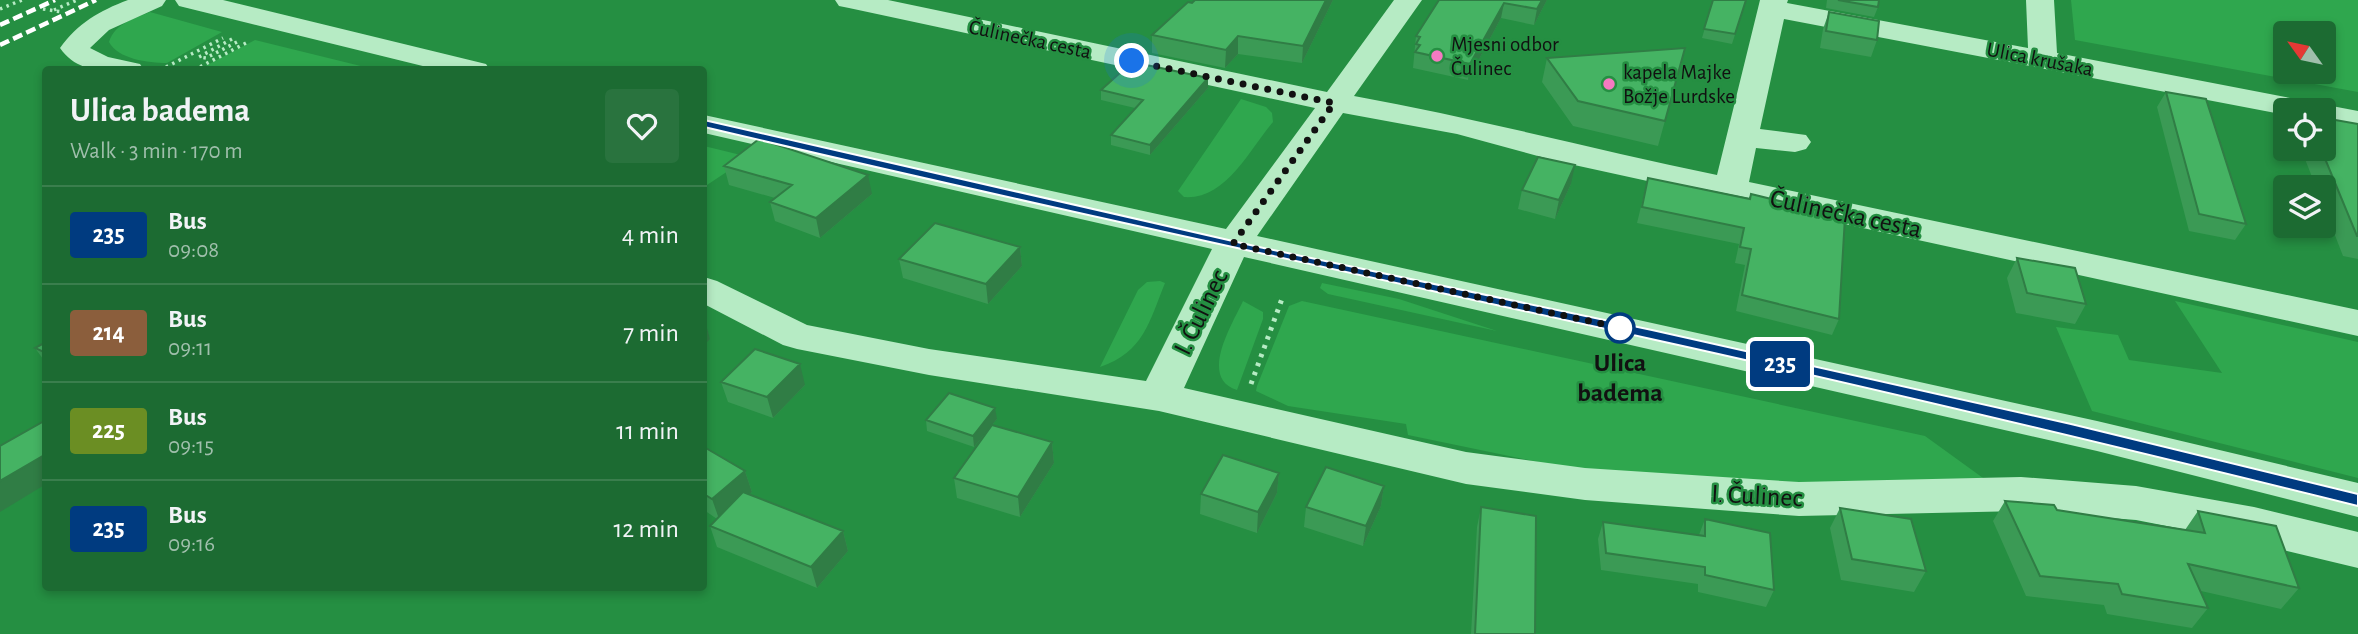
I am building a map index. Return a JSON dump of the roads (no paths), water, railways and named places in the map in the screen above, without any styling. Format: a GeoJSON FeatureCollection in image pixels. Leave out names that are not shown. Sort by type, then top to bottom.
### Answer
{"type":"FeatureCollection","features":[{"type":"Feature","properties":{"kind":"street"},"geometry":{"type":"LineString","coordinates":[[189,0],[459,66]]}},
{"type":"Feature","properties":{"kind":"street","name":"Čulinečka cesta"},"geometry":{"type":"LineString","coordinates":[[849,0],[1334,103],[1449,123],[1556,151],[2358,323]]}},
{"type":"Feature","properties":{"kind":"street"},"geometry":{"type":"LineString","coordinates":[[707,125],[1233,244],[1408,0]]}},
{"type":"Feature","properties":{"kind":"street"},"geometry":{"type":"LineString","coordinates":[[2040,0],[2043,60]]}},
{"type":"Feature","properties":{"kind":"street"},"geometry":{"type":"LineString","coordinates":[[114,66],[87,59],[78,54],[75,48],[87,31],[145,3]]}},
{"type":"Feature","properties":{"kind":"street"},"geometry":{"type":"LineString","coordinates":[[1731,188],[1773,4]]}},
{"type":"Feature","properties":{"kind":"street","name":"Ulica krušaka"},"geometry":{"type":"LineString","coordinates":[[1773,4],[2043,60],[2273,103]]}},
{"type":"Feature","properties":{"kind":"street"},"geometry":{"type":"LineString","coordinates":[[2336,115],[2358,120]]}},
{"type":"Feature","properties":{"kind":"street"},"geometry":{"type":"LineString","coordinates":[[1742,137],[1795,142]]}},
{"type":"Feature","properties":{"kind":"street","name":"I. Čulinec"},"geometry":{"type":"LineString","coordinates":[[1159,397],[1233,244],[1841,377],[2358,500]]}},
{"type":"Feature","properties":{"kind":"street","name":"I. Čulinec"},"geometry":{"type":"LineString","coordinates":[[707,291],[797,336],[929,362],[1159,397],[1466,468],[1585,484],[1800,499],[2021,494],[2136,503],[2254,525],[2358,550]]}},
{"type":"Feature","properties":{"kind":"railway"},"geometry":{"type":"LineString","coordinates":[[0,25],[55,0]]}},
{"type":"Feature","properties":{"kind":"railway"},"geometry":{"type":"LineString","coordinates":[[0,45],[96,0]]}},
{"type":"Feature","properties":{"kind":"place","name":"Mjesni odbor Čulinec"},"geometry":{"type":"Point","coordinates":[1437,56]}},
{"type":"Feature","properties":{"kind":"place","name":"kapela Majke Božje Lurdske"},"geometry":{"type":"Point","coordinates":[1609,84]}},
{"type":"Feature","properties":{"kind":"place","name":"Ulica badema"},"geometry":{"type":"Point","coordinates":[1620,328]}}]}
